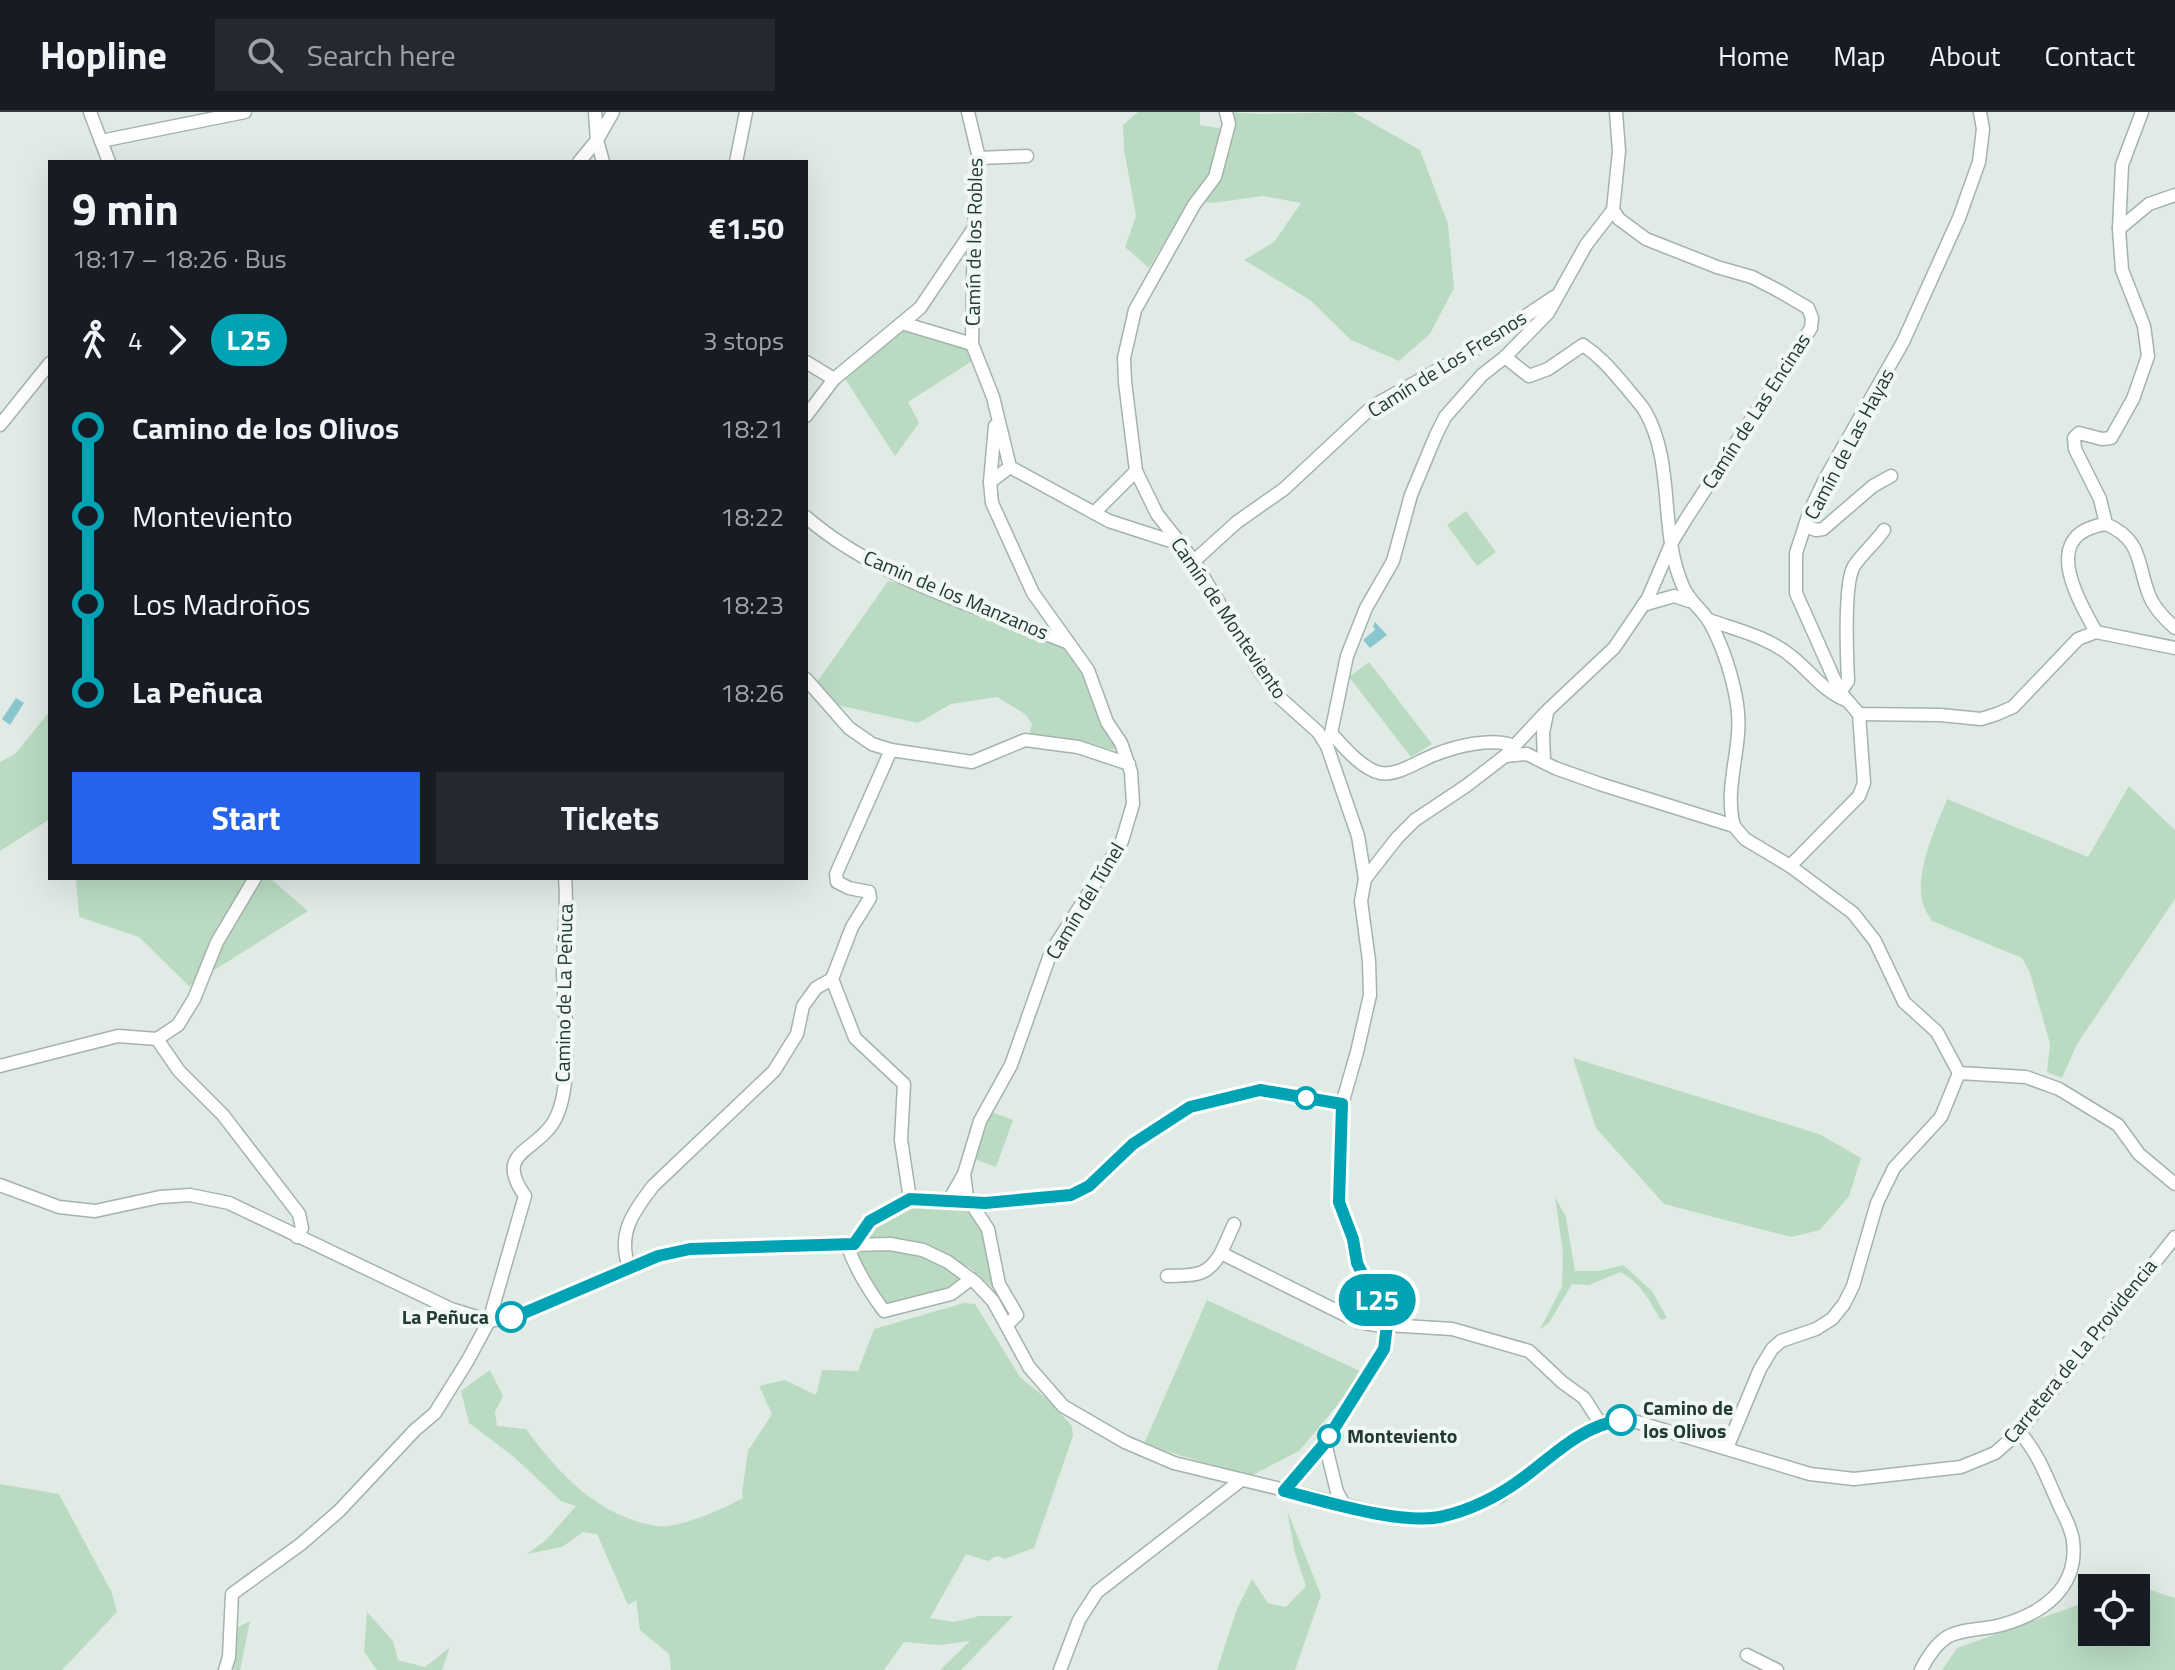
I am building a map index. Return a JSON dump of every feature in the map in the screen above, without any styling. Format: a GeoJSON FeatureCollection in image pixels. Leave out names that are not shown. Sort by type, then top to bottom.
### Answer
{"type":"FeatureCollection","features":[{"type":"Feature","properties":{"kind":"street"},"geometry":{"type":"LineString","coordinates":[[90,112],[108,160]]}},
{"type":"Feature","properties":{"kind":"street"},"geometry":{"type":"LineString","coordinates":[[101,141],[245,112]]}},
{"type":"Feature","properties":{"kind":"street"},"geometry":{"type":"LineString","coordinates":[[595,112],[602,160]]}},
{"type":"Feature","properties":{"kind":"street"},"geometry":{"type":"LineString","coordinates":[[581,160],[613,112]]}},
{"type":"Feature","properties":{"kind":"street"},"geometry":{"type":"LineString","coordinates":[[736,160],[746,112]]}},
{"type":"Feature","properties":{"kind":"street","name":"Camín de los Robles"},"geometry":{"type":"LineString","coordinates":[[968,112],[970,131],[979,158],[972,344],[993,397],[1010,467]]}},
{"type":"Feature","properties":{"kind":"street","name":"Camín de Monteviento"},"geometry":{"type":"LineString","coordinates":[[1226,112],[1229,124],[1215,177],[1194,205],[1135,310],[1128,336],[1124,358],[1125,382],[1136,471],[1157,514],[1194,561],[1261,673],[1279,697],[1318,732],[1327,746],[1358,836],[1365,879],[1361,901],[1370,995],[1342,1104],[1339,1202],[1353,1239],[1357,1263],[1387,1326]]}},
{"type":"Feature","properties":{"kind":"street"},"geometry":{"type":"LineString","coordinates":[[1616,112],[1619,151],[1613,210],[1586,245],[1548,313],[1505,357],[1482,375],[1445,417],[1411,495],[1393,561],[1366,608],[1347,656],[1331,733],[1352,755],[1378,773],[1392,773],[1436,753],[1499,742],[1510,751],[1527,754],[1600,784],[1734,826]]}},
{"type":"Feature","properties":{"kind":"street","name":"Camín de Las Hayas"},"geometry":{"type":"LineString","coordinates":[[1859,714],[1844,696],[1796,593],[1796,553],[1825,479],[1903,342],[1959,218],[1979,162],[1983,129],[1980,112]]}},
{"type":"Feature","properties":{"kind":"street"},"geometry":{"type":"LineString","coordinates":[[2142,112],[2122,165],[2119,229],[2122,270],[2144,326],[2148,356],[2133,399],[2111,438],[2079,433],[2074,438],[2075,449],[2100,499],[2106,524],[2126,538],[2140,555],[2149,594],[2161,616],[2175,628]]}},
{"type":"Feature","properties":{"kind":"street"},"geometry":{"type":"LineString","coordinates":[[979,158],[1027,156]]}},
{"type":"Feature","properties":{"kind":"street"},"geometry":{"type":"LineString","coordinates":[[2119,229],[2149,204],[2175,195]]}},
{"type":"Feature","properties":{"kind":"street","name":"Camín de Las Encinas"},"geometry":{"type":"LineString","coordinates":[[1365,879],[1415,820],[1510,751],[1614,648],[1643,605],[1672,542],[1747,422],[1811,328],[1812,318],[1808,308],[1752,277],[1646,239],[1619,219],[1613,210]]}},
{"type":"Feature","properties":{"kind":"street"},"geometry":{"type":"LineString","coordinates":[[808,413],[834,379],[920,308],[974,228]]}},
{"type":"Feature","properties":{"kind":"street","name":"Camín de Los Fresnos"},"geometry":{"type":"LineString","coordinates":[[1194,561],[1237,522],[1284,489],[1373,406],[1479,347],[1557,296]]}},
{"type":"Feature","properties":{"kind":"street"},"geometry":{"type":"LineString","coordinates":[[902,323],[972,344]]}},
{"type":"Feature","properties":{"kind":"street"},"geometry":{"type":"LineString","coordinates":[[1505,357],[1529,376],[1548,369],[1583,345],[1601,357],[1644,409],[1660,457],[1674,562],[1689,601]]}},
{"type":"Feature","properties":{"kind":"street"},"geometry":{"type":"LineString","coordinates":[[808,363],[834,379]]}},
{"type":"Feature","properties":{"kind":"street"},"geometry":{"type":"LineString","coordinates":[[0,425],[48,365]]}},
{"type":"Feature","properties":{"kind":"street","name":"Camín del Túnel"},"geometry":{"type":"LineString","coordinates":[[948,1202],[964,1174],[980,1121],[1011,1065],[1051,952],[1122,841],[1133,804],[1129,764],[1121,743],[1107,722],[1088,670],[1033,593],[992,503],[990,482],[995,412]]}},
{"type":"Feature","properties":{"kind":"street"},"geometry":{"type":"LineString","coordinates":[[990,482],[1010,467],[1094,513],[1135,531],[1180,544]]}},
{"type":"Feature","properties":{"kind":"street"},"geometry":{"type":"LineString","coordinates":[[1094,513],[1136,471]]}},
{"type":"Feature","properties":{"kind":"street"},"geometry":{"type":"LineString","coordinates":[[1805,526],[1823,529],[1873,486],[1891,476]]}},
{"type":"Feature","properties":{"kind":"street","name":"Camin de los Manzanos"},"geometry":{"type":"LineString","coordinates":[[808,519],[826,535],[880,568],[1069,643]]}},
{"type":"Feature","properties":{"kind":"street"},"geometry":{"type":"LineString","coordinates":[[2096,632],[2066,564],[2075,541],[2085,531],[2106,524]]}},
{"type":"Feature","properties":{"kind":"street"},"geometry":{"type":"LineString","coordinates":[[1709,620],[1763,639],[1790,654],[1836,696],[1844,696],[1848,681],[1847,642],[1853,567],[1884,530]]}},
{"type":"Feature","properties":{"kind":"street"},"geometry":{"type":"LineString","coordinates":[[1643,605],[1674,596],[1689,601],[1709,620],[1721,647],[1737,704],[1739,745],[1730,790],[1734,826],[1745,839],[1790,866],[1853,913],[1875,941],[1904,1002],[1937,1032],[1959,1073]]}},
{"type":"Feature","properties":{"kind":"street"},"geometry":{"type":"LineString","coordinates":[[1790,866],[1859,796],[1864,783],[1859,714],[1981,719],[1997,714],[2013,707],[2078,639],[2096,632],[2175,648]]}},
{"type":"Feature","properties":{"kind":"street"},"geometry":{"type":"LineString","coordinates":[[808,681],[849,728],[872,744],[891,750],[972,762],[1025,740],[1078,747],[1129,764]]}},
{"type":"Feature","properties":{"kind":"street"},"geometry":{"type":"LineString","coordinates":[[1544,762],[1543,733],[1547,711]]}},
{"type":"Feature","properties":{"kind":"street"},"geometry":{"type":"LineString","coordinates":[[1525,733],[1544,762]]}},
{"type":"Feature","properties":{"kind":"street"},"geometry":{"type":"LineString","coordinates":[[629,1267],[625,1257],[626,1227],[638,1206],[653,1186],[774,1071],[797,1034],[803,1006],[816,988],[832,979],[852,927],[870,898],[869,892],[837,882],[836,874],[891,750]]}},
{"type":"Feature","properties":{"kind":"street"},"geometry":{"type":"LineString","coordinates":[[0,1066],[118,1036],[157,1039],[178,1025],[194,999],[217,942],[254,880]]}},
{"type":"Feature","properties":{"kind":"street","name":"Camino de La Peñuca"},"geometry":{"type":"LineString","coordinates":[[489,1321],[525,1196],[516,1183],[512,1169],[518,1155],[552,1125],[561,1099],[567,1035],[563,970],[565,880]]}},
{"type":"Feature","properties":{"kind":"street"},"geometry":{"type":"LineString","coordinates":[[832,979],[855,1038],[904,1084],[901,1140],[910,1199]]}},
{"type":"Feature","properties":{"kind":"street"},"geometry":{"type":"LineString","coordinates":[[157,1039],[179,1071],[223,1115],[299,1214],[302,1228],[297,1237]]}},
{"type":"Feature","properties":{"kind":"street"},"geometry":{"type":"LineString","coordinates":[[1959,1073],[2026,1077],[2059,1089],[2118,1125],[2139,1154],[2175,1184]]}},
{"type":"Feature","properties":{"kind":"street"},"geometry":{"type":"LineString","coordinates":[[1727,1448],[1760,1369],[1772,1349],[1781,1341],[1816,1329],[1832,1319],[1844,1304],[1853,1286],[1877,1203],[1888,1180],[1894,1168],[1941,1117],[1959,1073]]}},
{"type":"Feature","properties":{"kind":"street"},"geometry":{"type":"LineString","coordinates":[[850,1244],[870,1221],[910,1199],[971,1203],[1071,1195],[1089,1186],[1133,1144],[1190,1107],[1260,1090],[1342,1104]]}},
{"type":"Feature","properties":{"kind":"street"},"geometry":{"type":"LineString","coordinates":[[964,1174],[967,1197],[988,1229],[999,1284],[1017,1315],[1008,1324]]}},
{"type":"Feature","properties":{"kind":"street"},"geometry":{"type":"LineString","coordinates":[[0,1185],[59,1207],[95,1211],[160,1197],[190,1195],[229,1203],[451,1309],[489,1321],[524,1313],[629,1267],[690,1249],[890,1244],[923,1250],[948,1262],[993,1301],[1029,1367],[1063,1406],[1125,1442],[1162,1458],[1240,1481],[1391,1516],[1438,1518],[1500,1496],[1579,1435],[1600,1423],[1584,1398],[1529,1351],[1452,1329],[1359,1322],[1221,1253]]}},
{"type":"Feature","properties":{"kind":"street"},"geometry":{"type":"LineString","coordinates":[[1167,1276],[1202,1274],[1213,1267],[1234,1224]]}},
{"type":"Feature","properties":{"kind":"street","name":"Carretera de La Providencia"},"geometry":{"type":"LineString","coordinates":[[1600,1423],[1621,1420],[1637,1422],[1810,1474],[1854,1479],[1961,1467],[1995,1453],[2019,1432],[2175,1237]]}},
{"type":"Feature","properties":{"kind":"street"},"geometry":{"type":"LineString","coordinates":[[850,1244],[854,1264],[884,1311],[951,1294],[971,1279]]}},
{"type":"Feature","properties":{"kind":"street"},"geometry":{"type":"LineString","coordinates":[[225,1670],[229,1657],[232,1594],[301,1544],[339,1511],[435,1413],[489,1321]]}},
{"type":"Feature","properties":{"kind":"street"},"geometry":{"type":"LineString","coordinates":[[1284,1491],[1325,1443],[1384,1349],[1387,1326]]}},
{"type":"Feature","properties":{"kind":"street"},"geometry":{"type":"LineString","coordinates":[[1921,1670],[1937,1645],[1950,1635],[1999,1626],[2032,1615],[2049,1604],[2063,1587],[2071,1567],[2073,1541],[2033,1446],[2019,1432]]}},
{"type":"Feature","properties":{"kind":"street"},"geometry":{"type":"LineString","coordinates":[[1325,1443],[1337,1492],[1345,1506]]}},
{"type":"Feature","properties":{"kind":"street"},"geometry":{"type":"LineString","coordinates":[[1060,1670],[1079,1620],[1097,1592],[1240,1481]]}},
{"type":"Feature","properties":{"kind":"street"},"geometry":{"type":"LineString","coordinates":[[1747,1655],[1777,1670]]}},
{"type":"Feature","properties":{"kind":"green space"},"geometry":{"type":"Polygon","coordinates":[[[1138,112],[1200,112],[1200,125],[1223,129],[1228,112],[1353,112],[1420,150],[1448,224],[1454,288],[1430,334],[1399,361],[1351,340],[1310,300],[1244,260],[1274,242],[1301,203],[1263,196],[1212,203],[1190,199],[1149,268],[1125,247],[1136,216],[1124,149],[1123,125],[1138,112]]]}},
{"type":"Feature","properties":{"kind":"green space"},"geometry":{"type":"Polygon","coordinates":[[[899,330],[966,347],[974,360],[908,402],[919,423],[895,456],[844,377],[899,330]]]}},
{"type":"Feature","properties":{"kind":"green space"},"geometry":{"type":"Polygon","coordinates":[[[1466,511],[1496,552],[1477,566],[1447,525],[1466,511]]]}},
{"type":"Feature","properties":{"kind":"green space"},"geometry":{"type":"Polygon","coordinates":[[[888,581],[908,584],[1068,649],[1080,668],[1116,750],[1029,737],[1032,724],[1025,714],[997,697],[951,704],[918,723],[832,704],[815,685],[888,581]]]}},
{"type":"Feature","properties":{"kind":"green space"},"geometry":{"type":"Polygon","coordinates":[[[1369,662],[1432,744],[1411,757],[1349,677],[1369,662]]]}},
{"type":"Feature","properties":{"kind":"green space"},"geometry":{"type":"Polygon","coordinates":[[[48,713],[48,820],[0,851],[0,762],[15,754],[48,713]]]}},
{"type":"Feature","properties":{"kind":"green space"},"geometry":{"type":"Polygon","coordinates":[[[2129,786],[2175,830],[2175,899],[2077,1044],[2062,1078],[2047,1072],[2050,1044],[2030,973],[2022,958],[1932,921],[1924,906],[1921,878],[1932,836],[1947,799],[2088,857],[2129,786]]]}},
{"type":"Feature","properties":{"kind":"green space"},"geometry":{"type":"Polygon","coordinates":[[[76,880],[272,880],[308,911],[189,986],[139,937],[79,917],[76,880]]]}},
{"type":"Feature","properties":{"kind":"green space"},"geometry":{"type":"Polygon","coordinates":[[[1573,1058],[1819,1134],[1861,1158],[1849,1196],[1820,1230],[1791,1237],[1664,1204],[1596,1128],[1573,1058]]]}},
{"type":"Feature","properties":{"kind":"green space"},"geometry":{"type":"Polygon","coordinates":[[[991,1112],[1013,1120],[996,1167],[975,1159],[991,1112]]]}},
{"type":"Feature","properties":{"kind":"green space"},"geometry":{"type":"Polygon","coordinates":[[[1555,1197],[1566,1217],[1575,1271],[1599,1271],[1623,1265],[1652,1291],[1667,1318],[1661,1320],[1639,1286],[1620,1272],[1589,1285],[1572,1284],[1549,1323],[1540,1329],[1562,1287],[1563,1252],[1555,1197]]]}},
{"type":"Feature","properties":{"kind":"green space"},"geometry":{"type":"Polygon","coordinates":[[[946,1205],[973,1211],[980,1221],[997,1292],[968,1266],[948,1291],[888,1305],[875,1292],[856,1252],[874,1229],[894,1215],[917,1208],[946,1205]]]}},
{"type":"Feature","properties":{"kind":"green space"},"geometry":{"type":"Polygon","coordinates":[[[1207,1300],[1360,1371],[1350,1390],[1299,1451],[1249,1477],[1144,1444],[1207,1300]]]}},
{"type":"Feature","properties":{"kind":"green space"},"geometry":{"type":"Polygon","coordinates":[[[964,1303],[975,1304],[1020,1377],[1047,1399],[1072,1426],[1073,1436],[1034,1548],[1005,1559],[997,1556],[988,1561],[966,1554],[930,1618],[954,1622],[979,1616],[1013,1616],[961,1670],[940,1670],[970,1641],[939,1645],[904,1642],[884,1670],[671,1670],[669,1654],[640,1630],[636,1600],[628,1605],[597,1534],[583,1532],[562,1547],[527,1554],[546,1540],[576,1506],[561,1501],[514,1457],[469,1423],[461,1391],[490,1370],[503,1396],[495,1412],[497,1426],[526,1429],[566,1477],[598,1503],[635,1521],[666,1526],[713,1512],[743,1498],[748,1451],[772,1414],[759,1386],[785,1380],[816,1395],[822,1370],[858,1371],[874,1329],[964,1303]]]}},
{"type":"Feature","properties":{"kind":"green space"},"geometry":{"type":"Polygon","coordinates":[[[0,1484],[59,1494],[112,1593],[117,1612],[62,1670],[0,1670],[0,1484]]]}},
{"type":"Feature","properties":{"kind":"green space"},"geometry":{"type":"Polygon","coordinates":[[[1287,1510],[1321,1595],[1295,1670],[1217,1670],[1237,1609],[1252,1579],[1268,1603],[1286,1607],[1306,1586],[1295,1553],[1287,1510]]]}},
{"type":"Feature","properties":{"kind":"green space"},"geometry":{"type":"Polygon","coordinates":[[[2150,1590],[2175,1598],[2175,1670],[1942,1670],[1957,1648],[2078,1605],[2078,1646],[2150,1646],[2150,1590]]]}},
{"type":"Feature","properties":{"kind":"green space"},"geometry":{"type":"Polygon","coordinates":[[[367,1612],[393,1641],[398,1660],[425,1667],[450,1647],[442,1670],[377,1670],[364,1652],[367,1612]]]}},
{"type":"Feature","properties":{"kind":"green space"},"geometry":{"type":"Polygon","coordinates":[[[250,1621],[240,1670],[234,1670],[238,1627],[250,1621]]]}},
{"type":"Feature","properties":{"kind":"water"},"geometry":{"type":"Polygon","coordinates":[[[1375,622],[1387,635],[1370,648],[1363,640],[1375,630],[1375,622]]]}},
{"type":"Feature","properties":{"kind":"water"},"geometry":{"type":"Polygon","coordinates":[[[16,698],[24,703],[10,725],[2,719],[16,698]]]}},
{"type":"Feature","properties":{"kind":"bus line","name":"L25"},"geometry":{"type":"LineString","coordinates":[[511,1317],[629,1267],[690,1249],[854,1244],[870,1221],[910,1199],[985,1203],[1071,1195],[1089,1186],[1133,1144],[1190,1107],[1260,1090],[1342,1104],[1339,1202],[1353,1239],[1357,1263],[1387,1325],[1384,1349],[1325,1443],[1284,1491],[1391,1516],[1438,1518],[1500,1496],[1579,1435],[1600,1423],[1621,1420]]}},
{"type":"Feature","properties":{"kind":"place","name":"La Peñuca"},"geometry":{"type":"Point","coordinates":[511,1317]}},
{"type":"Feature","properties":{"kind":"place","name":"Camino de los Olivos"},"geometry":{"type":"Point","coordinates":[1621,1420]}},
{"type":"Feature","properties":{"kind":"place","name":"Monteviento"},"geometry":{"type":"Point","coordinates":[1329,1436]}}]}
